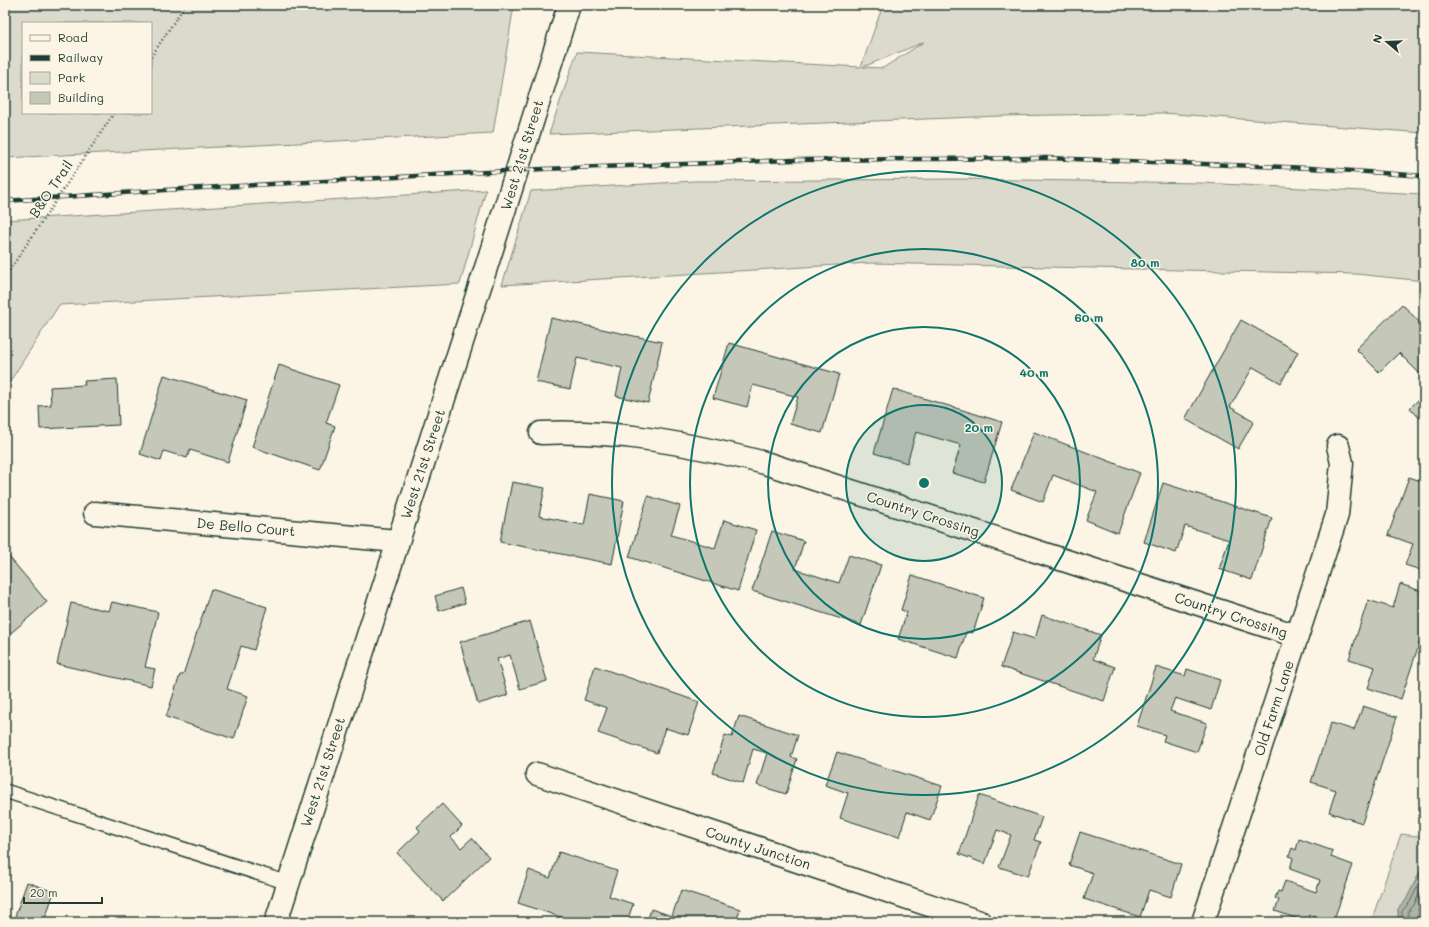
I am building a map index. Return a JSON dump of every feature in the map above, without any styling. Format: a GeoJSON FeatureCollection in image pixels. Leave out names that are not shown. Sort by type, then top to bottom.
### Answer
{"type":"FeatureCollection","features":[{"type":"Feature","properties":{"kind":"street","name":"West 21st Street"},"geometry":{"type":"LineString","coordinates":[[276,922],[569,5]]}},
{"type":"Feature","properties":{"kind":"street","name":"Country Crossing"},"geometry":{"type":"LineString","coordinates":[[541,433],[581,433],[635,437],[696,446],[765,463],[1297,636]]}},
{"type":"Feature","properties":{"kind":"street","name":"Old Farm Lane"},"geometry":{"type":"LineString","coordinates":[[1203,922],[1338,516],[1342,463],[1338,446]]}},
{"type":"Feature","properties":{"kind":"street","name":"De Bello Court"},"geometry":{"type":"LineString","coordinates":[[95,513],[397,541]]}},
{"type":"Feature","properties":{"kind":"street","name":"County Junction"},"geometry":{"type":"LineString","coordinates":[[537,774],[980,922]]}},
{"type":"Feature","properties":{"kind":"lane"},"geometry":{"type":"LineString","coordinates":[[5,791],[288,883]]}},
{"type":"Feature","properties":{"kind":"path"},"geometry":{"type":"LineString","coordinates":[[152,55],[185,5]]}},
{"type":"Feature","properties":{"kind":"path","name":"B&O Trail"},"geometry":{"type":"LineString","coordinates":[[5,277],[113,114]]}},
{"type":"Feature","properties":{"kind":"green space"},"geometry":{"type":"Polygon","coordinates":[[[5,5],[514,5],[493,133],[5,158],[5,5]]]}},
{"type":"Feature","properties":{"kind":"green space"},"geometry":{"type":"Polygon","coordinates":[[[883,5],[1424,5],[1424,133],[1163,113],[1000,116],[549,134],[577,52],[861,67],[883,5]],[[924,42],[863,67],[883,68],[924,42]]]}},
{"type":"Feature","properties":{"kind":"green space"},"geometry":{"type":"Polygon","coordinates":[[[959,179],[1201,183],[1424,194],[1424,281],[1356,274],[871,263],[502,285],[531,191],[694,181],[959,179]]]}},
{"type":"Feature","properties":{"kind":"green space"},"geometry":{"type":"Polygon","coordinates":[[[486,190],[460,284],[59,305],[5,389],[5,220],[486,190]]]}},
{"type":"Feature","properties":{"kind":"green space"},"geometry":{"type":"Polygon","coordinates":[[[1401,834],[1424,837],[1424,870],[1421,870],[1406,900],[1398,909],[1398,922],[1371,922],[1401,834]]]}},
{"type":"Feature","properties":{"kind":"water"},"geometry":{"type":"Polygon","coordinates":[[[1421,870],[1424,870],[1424,922],[1398,922],[1398,909],[1406,900],[1421,870]]]}},
{"type":"Feature","properties":{"kind":"building"},"geometry":{"type":"Polygon","coordinates":[[[1402,304],[1424,327],[1424,378],[1399,353],[1379,372],[1356,349],[1402,304]]]}},
{"type":"Feature","properties":{"kind":"building"},"geometry":{"type":"Polygon","coordinates":[[[551,318],[662,342],[648,403],[616,396],[622,368],[577,358],[570,389],[536,382],[551,318]]]}},
{"type":"Feature","properties":{"kind":"building"},"geometry":{"type":"Polygon","coordinates":[[[1241,320],[1298,352],[1281,383],[1253,367],[1230,407],[1254,421],[1238,449],[1185,419],[1241,320]]]}},
{"type":"Feature","properties":{"kind":"building"},"geometry":{"type":"Polygon","coordinates":[[[729,343],[839,374],[822,433],[790,424],[798,397],[753,385],[747,407],[713,398],[729,343]]]}},
{"type":"Feature","properties":{"kind":"building"},"geometry":{"type":"Polygon","coordinates":[[[279,365],[339,385],[326,423],[335,426],[320,470],[252,447],[279,365]]]}},
{"type":"Feature","properties":{"kind":"building"},"geometry":{"type":"Polygon","coordinates":[[[164,375],[247,400],[228,462],[190,450],[187,458],[164,451],[161,461],[140,454],[164,375]]]}},
{"type":"Feature","properties":{"kind":"building"},"geometry":{"type":"Polygon","coordinates":[[[117,379],[119,425],[40,429],[39,406],[51,405],[50,387],[85,385],[84,381],[117,379]]]}},
{"type":"Feature","properties":{"kind":"building"},"geometry":{"type":"Polygon","coordinates":[[[893,389],[1002,422],[984,482],[952,473],[961,445],[916,432],[907,463],[874,453],[893,389]]]}},
{"type":"Feature","properties":{"kind":"building"},"geometry":{"type":"Polygon","coordinates":[[[1424,394],[1424,423],[1410,408],[1424,394]]]}},
{"type":"Feature","properties":{"kind":"building"},"geometry":{"type":"Polygon","coordinates":[[[1034,432],[1140,473],[1118,533],[1086,520],[1097,492],[1053,475],[1043,502],[1011,490],[1034,432]]]}},
{"type":"Feature","properties":{"kind":"building"},"geometry":{"type":"Polygon","coordinates":[[[1409,477],[1424,482],[1424,571],[1405,565],[1413,544],[1388,535],[1409,477]]]}},
{"type":"Feature","properties":{"kind":"building"},"geometry":{"type":"Polygon","coordinates":[[[512,482],[545,488],[539,516],[584,525],[590,494],[624,501],[612,564],[500,542],[512,482]]]}},
{"type":"Feature","properties":{"kind":"building"},"geometry":{"type":"Polygon","coordinates":[[[1163,483],[1272,518],[1252,580],[1219,569],[1229,540],[1185,526],[1176,553],[1144,542],[1163,483]]]}},
{"type":"Feature","properties":{"kind":"building"},"geometry":{"type":"Polygon","coordinates":[[[648,496],[680,506],[671,535],[715,548],[724,520],[756,530],[738,591],[629,557],[648,496]]]}},
{"type":"Feature","properties":{"kind":"building"},"geometry":{"type":"Polygon","coordinates":[[[772,531],[804,541],[795,569],[839,583],[849,555],[881,565],[861,625],[752,591],[772,531]]]}},
{"type":"Feature","properties":{"kind":"building"},"geometry":{"type":"Polygon","coordinates":[[[5,552],[47,602],[5,638],[5,552]]]}},
{"type":"Feature","properties":{"kind":"building"},"geometry":{"type":"Polygon","coordinates":[[[912,575],[984,598],[973,633],[966,632],[958,658],[898,639],[907,612],[901,610],[912,575]]]}},
{"type":"Feature","properties":{"kind":"building"},"geometry":{"type":"Polygon","coordinates":[[[1400,584],[1424,592],[1424,629],[1401,699],[1368,688],[1375,667],[1349,659],[1368,600],[1393,608],[1400,584]]]}},
{"type":"Feature","properties":{"kind":"building"},"geometry":{"type":"Polygon","coordinates":[[[461,588],[465,603],[439,611],[435,596],[461,588]]]}},
{"type":"Feature","properties":{"kind":"building"},"geometry":{"type":"Polygon","coordinates":[[[211,589],[267,607],[254,650],[241,646],[227,689],[248,696],[234,739],[166,717],[180,675],[183,675],[211,589]]]}},
{"type":"Feature","properties":{"kind":"building"},"geometry":{"type":"Polygon","coordinates":[[[112,602],[158,612],[145,667],[155,669],[151,686],[57,664],[71,603],[109,611],[112,602]]]}},
{"type":"Feature","properties":{"kind":"building"},"geometry":{"type":"Polygon","coordinates":[[[1042,615],[1101,635],[1093,659],[1115,667],[1104,701],[1001,667],[1013,632],[1035,639],[1042,615]]]}},
{"type":"Feature","properties":{"kind":"building"},"geometry":{"type":"Polygon","coordinates":[[[530,621],[547,681],[520,689],[510,655],[497,659],[508,695],[478,704],[460,642],[530,621]]]}},
{"type":"Feature","properties":{"kind":"building"},"geometry":{"type":"Polygon","coordinates":[[[595,666],[699,702],[688,735],[665,728],[657,753],[598,733],[607,708],[584,700],[595,666]]]}},
{"type":"Feature","properties":{"kind":"building"},"geometry":{"type":"Polygon","coordinates":[[[1156,667],[1185,676],[1187,669],[1220,680],[1211,710],[1175,698],[1170,711],[1207,723],[1197,752],[1163,741],[1165,735],[1137,726],[1156,667]]]}},
{"type":"Feature","properties":{"kind":"building"},"geometry":{"type":"Polygon","coordinates":[[[1363,706],[1397,717],[1362,823],[1329,812],[1336,790],[1311,782],[1331,723],[1354,730],[1363,706]]]}},
{"type":"Feature","properties":{"kind":"building"},"geometry":{"type":"Polygon","coordinates":[[[739,716],[798,735],[791,757],[797,759],[786,794],[757,785],[767,753],[753,749],[743,783],[713,773],[725,735],[732,737],[739,716]]]}},
{"type":"Feature","properties":{"kind":"building"},"geometry":{"type":"Polygon","coordinates":[[[837,752],[942,786],[930,820],[907,812],[899,837],[840,818],[848,793],[825,785],[837,752]]]}},
{"type":"Feature","properties":{"kind":"building"},"geometry":{"type":"Polygon","coordinates":[[[979,795],[1042,817],[1034,840],[1041,842],[1028,876],[999,867],[1011,835],[997,830],[985,864],[959,854],[979,795]]]}},
{"type":"Feature","properties":{"kind":"building"},"geometry":{"type":"Polygon","coordinates":[[[442,804],[462,826],[451,837],[461,848],[472,838],[489,857],[443,901],[397,853],[420,831],[417,827],[442,804]]]}},
{"type":"Feature","properties":{"kind":"building"},"geometry":{"type":"Polygon","coordinates":[[[1080,832],[1181,864],[1171,897],[1149,890],[1140,917],[1084,899],[1093,873],[1069,865],[1080,832]]]}},
{"type":"Feature","properties":{"kind":"building"},"geometry":{"type":"Polygon","coordinates":[[[1299,839],[1333,851],[1331,857],[1353,865],[1333,922],[1328,922],[1309,915],[1307,922],[1275,911],[1279,900],[1275,898],[1278,891],[1281,892],[1285,881],[1316,892],[1320,880],[1290,869],[1293,858],[1289,856],[1292,848],[1296,850],[1299,839]]]}},
{"type":"Feature","properties":{"kind":"building"},"geometry":{"type":"Polygon","coordinates":[[[559,852],[617,871],[609,896],[633,904],[627,922],[576,922],[518,903],[529,870],[550,878],[559,852]]]}},
{"type":"Feature","properties":{"kind":"building"},"geometry":{"type":"Polygon","coordinates":[[[27,882],[54,892],[44,922],[13,922],[27,882]]]}},
{"type":"Feature","properties":{"kind":"building"},"geometry":{"type":"Polygon","coordinates":[[[681,890],[740,909],[736,922],[647,922],[651,909],[672,916],[681,890]]]}},
{"type":"Feature","properties":{"kind":"building"},"geometry":{"type":"Polygon","coordinates":[[[89,919],[99,922],[88,922],[89,919]]]}},
{"type":"Feature","properties":{"kind":"railway"},"geometry":{"type":"LineString","coordinates":[[5,201],[165,190],[543,169],[794,160],[1047,158],[1310,168],[1424,176]]}}]}
